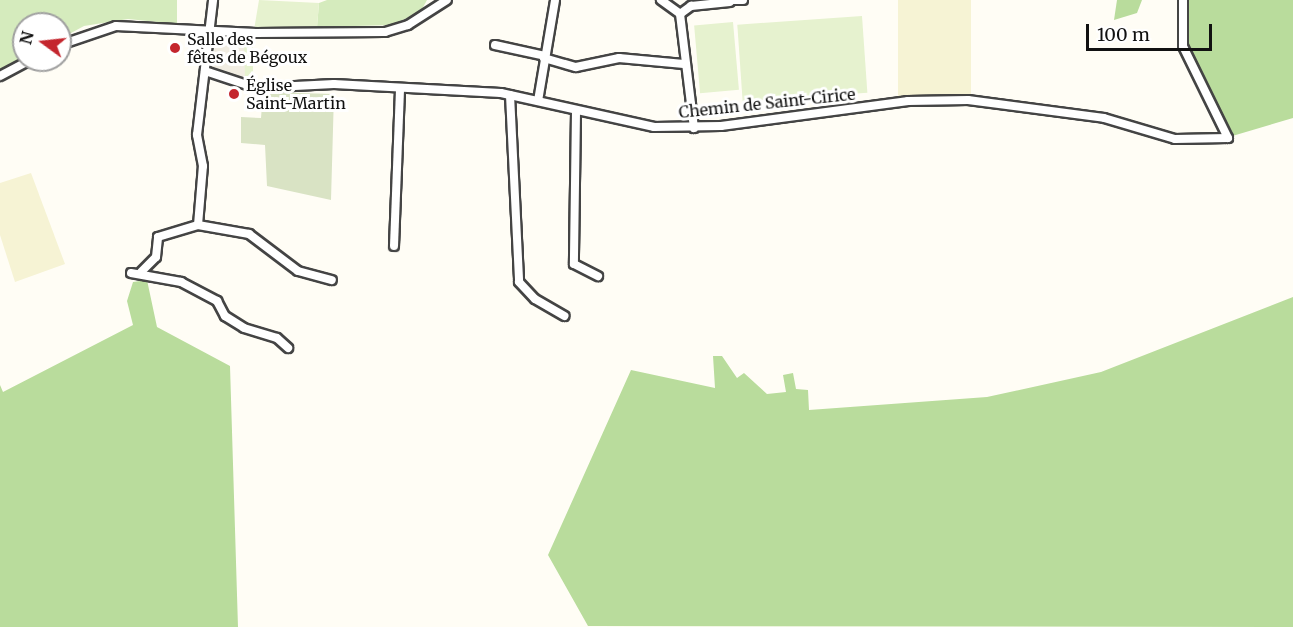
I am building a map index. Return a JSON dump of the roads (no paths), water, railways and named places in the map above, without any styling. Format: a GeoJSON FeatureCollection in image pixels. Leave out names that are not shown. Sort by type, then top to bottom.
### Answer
{"type":"FeatureCollection","features":[{"type":"Feature","properties":{"kind":"street"},"geometry":{"type":"LineString","coordinates":[[198,225],[202,166],[197,135],[213,0]]}},
{"type":"Feature","properties":{"kind":"street"},"geometry":{"type":"LineString","coordinates":[[72,41],[116,26],[209,32],[385,32],[408,25],[447,0]]}},
{"type":"Feature","properties":{"kind":"street"},"geometry":{"type":"LineString","coordinates":[[538,101],[555,0]]}},
{"type":"Feature","properties":{"kind":"street"},"geometry":{"type":"LineString","coordinates":[[661,0],[681,14]]}},
{"type":"Feature","properties":{"kind":"street"},"geometry":{"type":"LineString","coordinates":[[681,14],[691,6],[743,0]]}},
{"type":"Feature","properties":{"kind":"street","name":"Chemin de Saint-Cirice"},"geometry":{"type":"LineString","coordinates":[[206,71],[256,88],[400,89],[510,95],[630,125],[694,128],[908,101],[968,100],[1104,118],[1175,139],[1228,138],[1183,46],[1183,0]]}},
{"type":"Feature","properties":{"kind":"street"},"geometry":{"type":"LineString","coordinates":[[681,14],[684,64],[694,128]]}},
{"type":"Feature","properties":{"kind":"street"},"geometry":{"type":"LineString","coordinates":[[495,45],[576,67],[619,58],[684,64]]}},
{"type":"Feature","properties":{"kind":"street"},"geometry":{"type":"LineString","coordinates":[[394,246],[400,89]]}},
{"type":"Feature","properties":{"kind":"street"},"geometry":{"type":"LineString","coordinates":[[510,95],[519,282],[535,299],[564,315]]}},
{"type":"Feature","properties":{"kind":"street"},"geometry":{"type":"LineString","coordinates":[[576,112],[574,264],[598,276]]}},
{"type":"Feature","properties":{"kind":"street"},"geometry":{"type":"LineString","coordinates":[[141,272],[156,256],[158,237],[198,225],[249,234],[298,271],[332,280]]}},
{"type":"Feature","properties":{"kind":"street"},"geometry":{"type":"LineString","coordinates":[[131,273],[141,272],[217,301],[225,316],[288,348]]}},
{"type":"Feature","properties":{"kind":"place","name":"Salle des fêtes de Bégoux"},"geometry":{"type":"Point","coordinates":[175,48]}},
{"type":"Feature","properties":{"kind":"place","name":"Église Saint-Martin"},"geometry":{"type":"Point","coordinates":[234,94]}}]}
